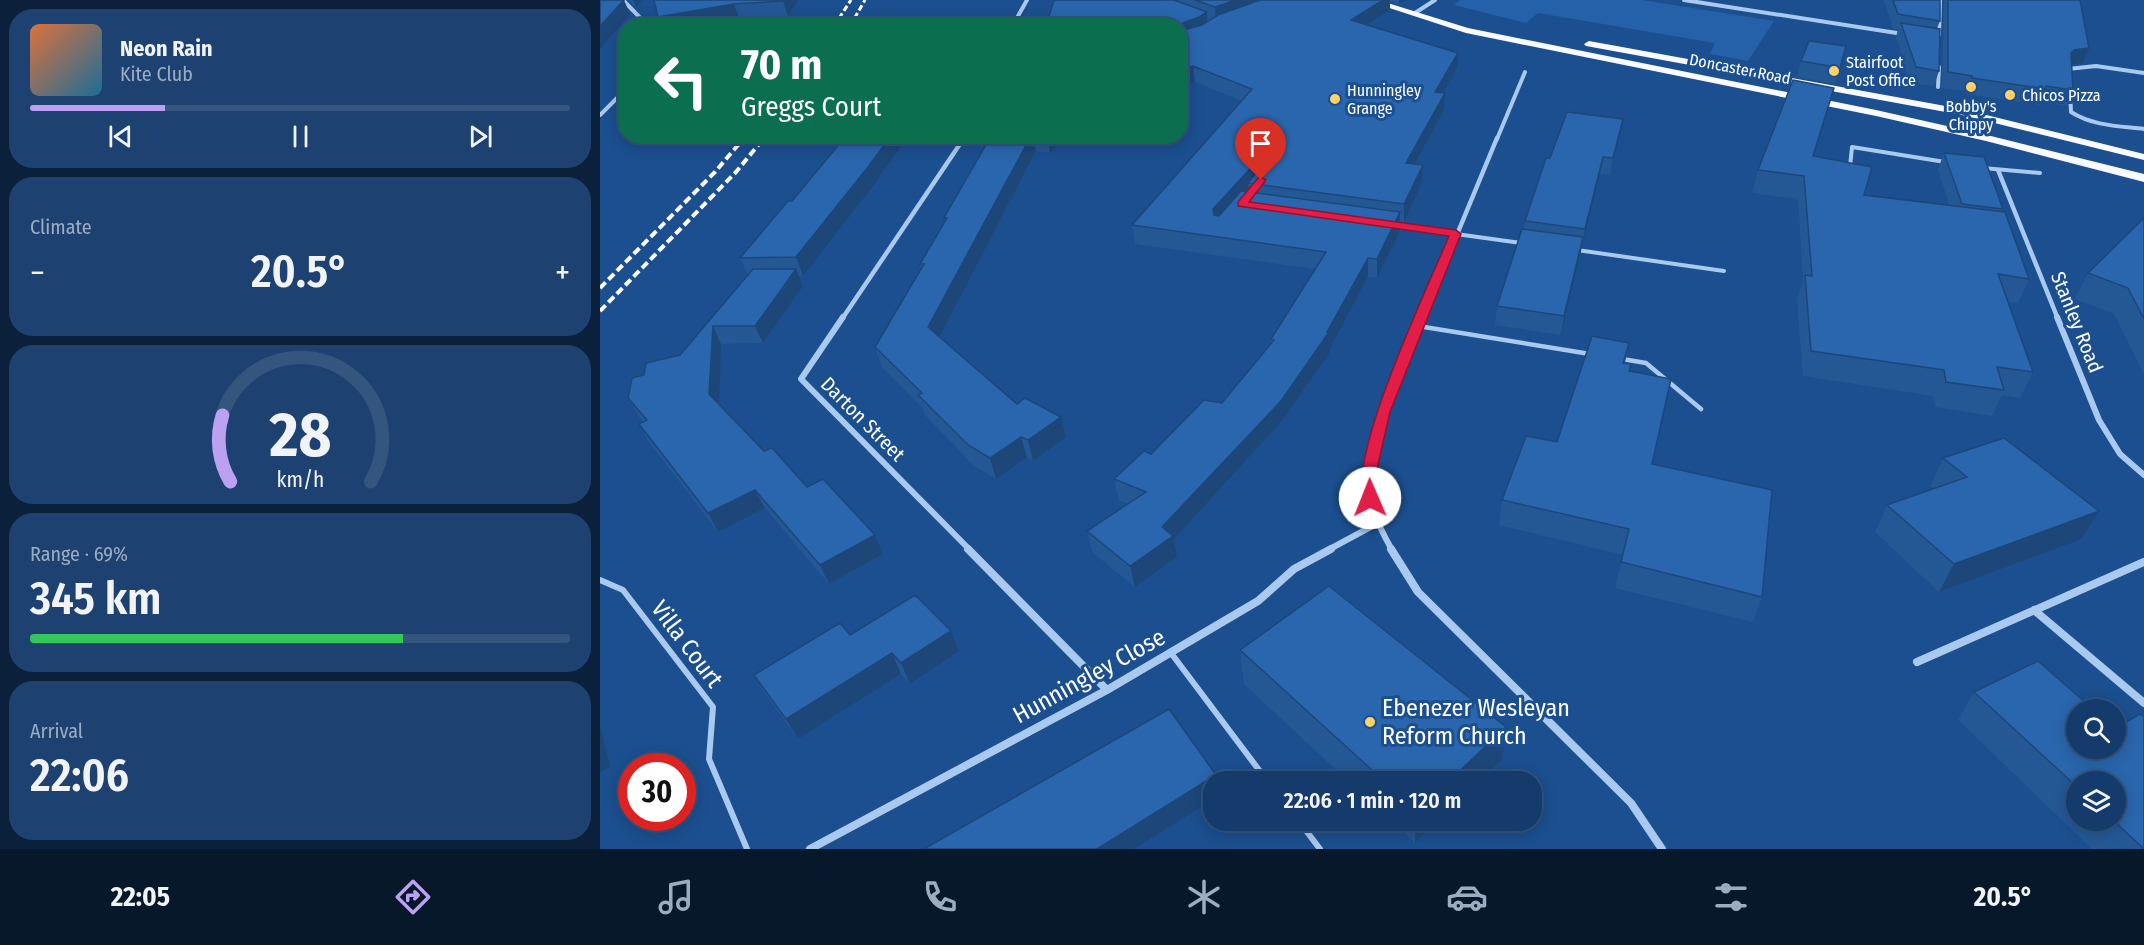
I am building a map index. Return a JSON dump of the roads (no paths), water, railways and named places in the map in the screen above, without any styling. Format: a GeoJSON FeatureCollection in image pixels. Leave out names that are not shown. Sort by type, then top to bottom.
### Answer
{"type":"FeatureCollection","features":[{"type":"Feature","properties":{"kind":"highway","name":"Doncaster Road"},"geometry":{"type":"LineString","coordinates":[[1369,0],[1466,30],[1976,136],[2144,178]]}},
{"type":"Feature","properties":{"kind":"highway","name":"Doncaster Road"},"geometry":{"type":"LineString","coordinates":[[1434,19],[1487,26],[1898,99],[2037,129],[2144,157]]}},
{"type":"Feature","properties":{"kind":"street"},"geometry":{"type":"LineString","coordinates":[[622,0],[640,18]]}},
{"type":"Feature","properties":{"kind":"street"},"geometry":{"type":"LineString","coordinates":[[1016,18],[1027,0]]}},
{"type":"Feature","properties":{"kind":"street"},"geometry":{"type":"LineString","coordinates":[[1415,13],[1435,0]]}},
{"type":"Feature","properties":{"kind":"street"},"geometry":{"type":"LineString","coordinates":[[1684,0],[1905,34]]}},
{"type":"Feature","properties":{"kind":"street"},"geometry":{"type":"LineString","coordinates":[[1722,6],[1725,0]]}},
{"type":"Feature","properties":{"kind":"street"},"geometry":{"type":"LineString","coordinates":[[1939,39],[1940,0]]}},
{"type":"Feature","properties":{"kind":"street"},"geometry":{"type":"LineString","coordinates":[[1938,87],[1939,63]]}},
{"type":"Feature","properties":{"kind":"street"},"geometry":{"type":"LineString","coordinates":[[2069,78],[2068,69],[2074,67],[2144,73]]}},
{"type":"Feature","properties":{"kind":"street"},"geometry":{"type":"LineString","coordinates":[[1525,72],[1383,412],[1369,473],[1370,498],[1378,523],[1394,555],[1418,592],[1631,802],[1662,849]]}},
{"type":"Feature","properties":{"kind":"street"},"geometry":{"type":"LineString","coordinates":[[2069,88],[2071,112],[2090,122],[2144,129]]}},
{"type":"Feature","properties":{"kind":"street"},"geometry":{"type":"LineString","coordinates":[[600,115],[618,97]]}},
{"type":"Feature","properties":{"kind":"street","name":"Darton Street"},"geometry":{"type":"LineString","coordinates":[[960,144],[801,380],[1107,690]]}},
{"type":"Feature","properties":{"kind":"street","name":"Stanley Road"},"geometry":{"type":"LineString","coordinates":[[1998,170],[2099,420],[2120,454],[2144,475]]}},
{"type":"Feature","properties":{"kind":"street"},"geometry":{"type":"LineString","coordinates":[[1388,224],[1456,234]]}},
{"type":"Feature","properties":{"kind":"street","name":"Hunningley Close"},"geometry":{"type":"LineString","coordinates":[[810,849],[1107,690],[1258,601],[1294,569],[1378,523]]}},
{"type":"Feature","properties":{"kind":"street"},"geometry":{"type":"LineString","coordinates":[[1917,662],[2144,562]]}},
{"type":"Feature","properties":{"kind":"street"},"geometry":{"type":"LineString","coordinates":[[2034,610],[2144,704]]}},
{"type":"Feature","properties":{"kind":"lane"},"geometry":{"type":"LineString","coordinates":[[1849,176],[1852,147],[1953,163]]}},
{"type":"Feature","properties":{"kind":"lane"},"geometry":{"type":"LineString","coordinates":[[1976,167],[2040,173]]}},
{"type":"Feature","properties":{"kind":"lane"},"geometry":{"type":"LineString","coordinates":[[1456,234],[1526,243]]}},
{"type":"Feature","properties":{"kind":"lane"},"geometry":{"type":"LineString","coordinates":[[1572,250],[1724,271]]}},
{"type":"Feature","properties":{"kind":"lane"},"geometry":{"type":"LineString","coordinates":[[1418,326],[1601,356]]}},
{"type":"Feature","properties":{"kind":"lane"},"geometry":{"type":"LineString","coordinates":[[1612,358],[1646,363],[1701,409]]}},
{"type":"Feature","properties":{"kind":"lane","name":"Villa Court"},"geometry":{"type":"LineString","coordinates":[[600,580],[623,590],[713,707],[709,759],[747,849]]}},
{"type":"Feature","properties":{"kind":"lane"},"geometry":{"type":"LineString","coordinates":[[1171,653],[1260,771]]}},
{"type":"Feature","properties":{"kind":"lane"},"geometry":{"type":"LineString","coordinates":[[1306,831],[1320,849]]}},
{"type":"Feature","properties":{"kind":"railway"},"geometry":{"type":"LineString","coordinates":[[839,18],[851,0]]}},
{"type":"Feature","properties":{"kind":"railway"},"geometry":{"type":"LineString","coordinates":[[855,18],[865,0]]}},
{"type":"Feature","properties":{"kind":"railway"},"geometry":{"type":"LineString","coordinates":[[600,288],[715,172],[739,144]]}},
{"type":"Feature","properties":{"kind":"railway"},"geometry":{"type":"LineString","coordinates":[[600,311],[736,172],[759,144]]}},
{"type":"Feature","properties":{"kind":"place","name":"Stairfoot Post Office"},"geometry":{"type":"Point","coordinates":[1834,71]}},
{"type":"Feature","properties":{"kind":"place","name":"Bobby's Chippy"},"geometry":{"type":"Point","coordinates":[1971,87]}},
{"type":"Feature","properties":{"kind":"place","name":"Chicos Pizza"},"geometry":{"type":"Point","coordinates":[2010,95]}},
{"type":"Feature","properties":{"kind":"place","name":"Hunningley Grange"},"geometry":{"type":"Point","coordinates":[1335,99]}},
{"type":"Feature","properties":{"kind":"place","name":"Ebenezer Wesleyan Reform Church"},"geometry":{"type":"Point","coordinates":[1370,722]}}]}
